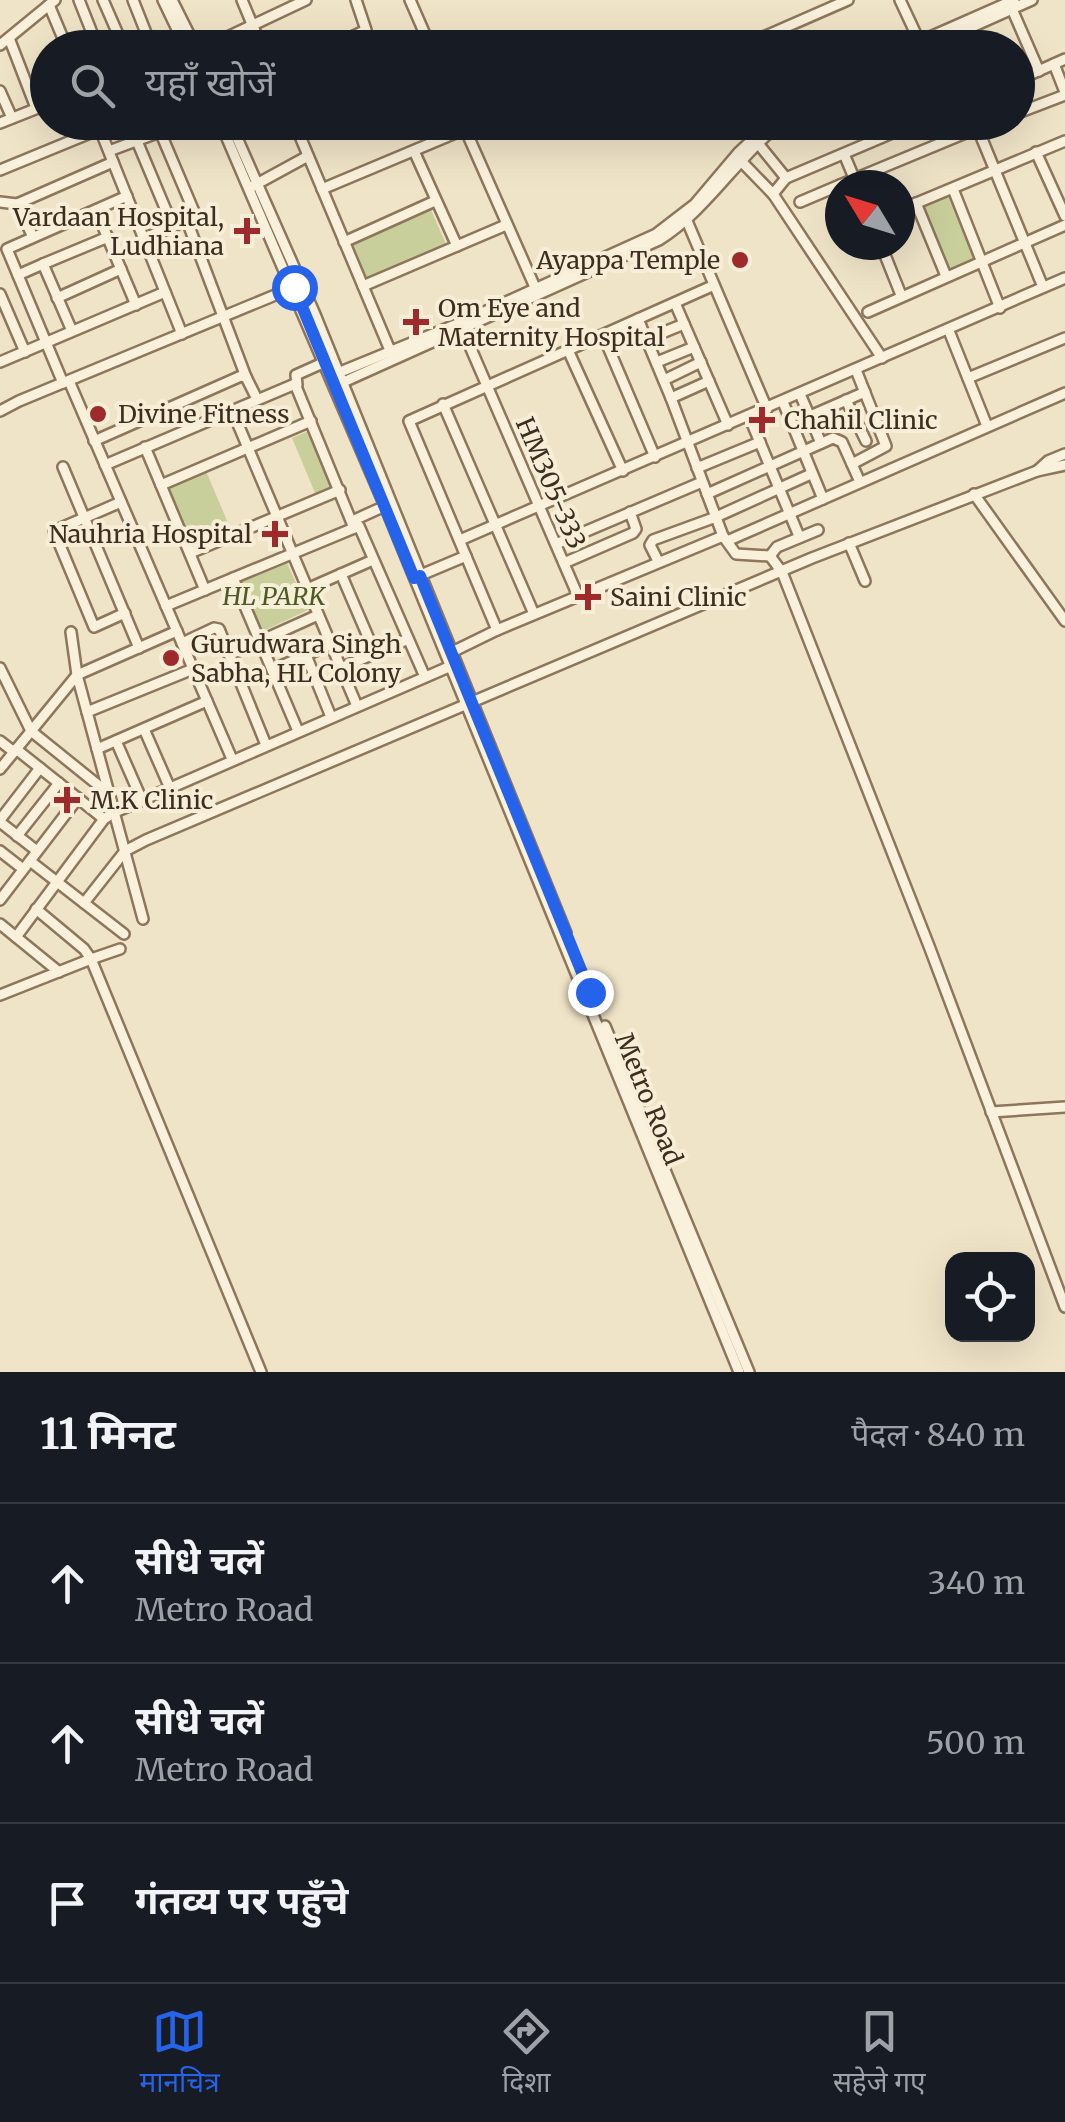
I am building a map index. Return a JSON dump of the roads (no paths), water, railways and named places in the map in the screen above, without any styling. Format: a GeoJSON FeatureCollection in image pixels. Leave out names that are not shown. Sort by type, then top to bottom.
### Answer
{"type":"FeatureCollection","features":[{"type":"Feature","properties":{"kind":"street"},"geometry":{"type":"LineString","coordinates":[[78,0],[90,30]]}},
{"type":"Feature","properties":{"kind":"street"},"geometry":{"type":"LineString","coordinates":[[104,0],[116,30]]}},
{"type":"Feature","properties":{"kind":"street"},"geometry":{"type":"LineString","coordinates":[[132,0],[144,30]]}},
{"type":"Feature","properties":{"kind":"street"},"geometry":{"type":"LineString","coordinates":[[163,0],[177,30]]}},
{"type":"Feature","properties":{"kind":"street"},"geometry":{"type":"LineString","coordinates":[[172,0],[190,30]]}},
{"type":"Feature","properties":{"kind":"street"},"geometry":{"type":"LineString","coordinates":[[242,0],[255,30]]}},
{"type":"Feature","properties":{"kind":"street"},"geometry":{"type":"LineString","coordinates":[[356,0],[366,30]]}},
{"type":"Feature","properties":{"kind":"street"},"geometry":{"type":"LineString","coordinates":[[410,0],[423,30]]}},
{"type":"Feature","properties":{"kind":"street"},"geometry":{"type":"LineString","coordinates":[[779,30],[848,0]]}},
{"type":"Feature","properties":{"kind":"street"},"geometry":{"type":"LineString","coordinates":[[900,0],[915,30]]}},
{"type":"Feature","properties":{"kind":"street"},"geometry":{"type":"LineString","coordinates":[[955,30],[1013,4],[1032,0]]}},
{"type":"Feature","properties":{"kind":"street"},"geometry":{"type":"LineString","coordinates":[[241,30],[300,1]]}},
{"type":"Feature","properties":{"kind":"street"},"geometry":{"type":"LineString","coordinates":[[30,96],[4,42],[52,2],[61,30]]}},
{"type":"Feature","properties":{"kind":"street"},"geometry":{"type":"LineString","coordinates":[[1013,4],[1023,30]]}},
{"type":"Feature","properties":{"kind":"street"},"geometry":{"type":"LineString","coordinates":[[1035,60],[1039,70]]}},
{"type":"Feature","properties":{"kind":"street"},"geometry":{"type":"LineString","coordinates":[[1035,72],[1065,60]]}},
{"type":"Feature","properties":{"kind":"street"},"geometry":{"type":"LineString","coordinates":[[1035,106],[1065,94],[1054,64]]}},
{"type":"Feature","properties":{"kind":"street"},"geometry":{"type":"LineString","coordinates":[[0,91],[12,118]]}},
{"type":"Feature","properties":{"kind":"street"},"geometry":{"type":"LineString","coordinates":[[0,123],[30,110]]}},
{"type":"Feature","properties":{"kind":"street"},"geometry":{"type":"LineString","coordinates":[[0,170],[67,140]]}},
{"type":"Feature","properties":{"kind":"street"},"geometry":{"type":"LineString","coordinates":[[104,140],[182,334]]}},
{"type":"Feature","properties":{"kind":"street"},"geometry":{"type":"LineString","coordinates":[[144,238],[196,214],[164,140]]}},
{"type":"Feature","properties":{"kind":"street","name":"Metro Road"},"geometry":{"type":"LineString","coordinates":[[229,140],[298,286],[417,577]]}},
{"type":"Feature","properties":{"kind":"street","name":"Metro Road"},"geometry":{"type":"LineString","coordinates":[[236,140],[253,187]]}},
{"type":"Feature","properties":{"kind":"street"},"geometry":{"type":"LineString","coordinates":[[301,140],[393,356]]}},
{"type":"Feature","properties":{"kind":"street"},"geometry":{"type":"LineString","coordinates":[[322,189],[436,140]]}},
{"type":"Feature","properties":{"kind":"street"},"geometry":{"type":"LineString","coordinates":[[470,140],[537,292]]}},
{"type":"Feature","properties":{"kind":"street"},"geometry":{"type":"LineString","coordinates":[[336,380],[644,248],[687,221],[756,140]]}},
{"type":"Feature","properties":{"kind":"street"},"geometry":{"type":"LineString","coordinates":[[756,140],[786,178]]}},
{"type":"Feature","properties":{"kind":"street"},"geometry":{"type":"LineString","coordinates":[[537,292],[674,222],[756,140]]}},
{"type":"Feature","properties":{"kind":"street"},"geometry":{"type":"LineString","coordinates":[[772,194],[786,178],[876,140]]}},
{"type":"Feature","properties":{"kind":"street"},"geometry":{"type":"LineString","coordinates":[[881,170],[945,140]]}},
{"type":"Feature","properties":{"kind":"street"},"geometry":{"type":"LineString","coordinates":[[983,140],[1043,287]]}},
{"type":"Feature","properties":{"kind":"street"},"geometry":{"type":"LineString","coordinates":[[109,151],[136,141],[172,227]]}},
{"type":"Feature","properties":{"kind":"street"},"geometry":{"type":"LineString","coordinates":[[946,276],[916,203],[1065,141]]}},
{"type":"Feature","properties":{"kind":"street"},"geometry":{"type":"LineString","coordinates":[[414,151],[457,246]]}},
{"type":"Feature","properties":{"kind":"street"},"geometry":{"type":"LineString","coordinates":[[1036,152],[1065,216]]}},
{"type":"Feature","properties":{"kind":"street"},"geometry":{"type":"LineString","coordinates":[[844,154],[851,170]]}},
{"type":"Feature","properties":{"kind":"street"},"geometry":{"type":"LineString","coordinates":[[253,187],[308,156]]}},
{"type":"Feature","properties":{"kind":"street"},"geometry":{"type":"LineString","coordinates":[[740,160],[772,194],[882,358]]}},
{"type":"Feature","properties":{"kind":"street"},"geometry":{"type":"LineString","coordinates":[[0,202],[18,204],[113,162]]}},
{"type":"Feature","properties":{"kind":"street"},"geometry":{"type":"LineString","coordinates":[[953,188],[1000,308]]}},
{"type":"Feature","properties":{"kind":"street"},"geometry":{"type":"LineString","coordinates":[[800,202],[825,191]]}},
{"type":"Feature","properties":{"kind":"street"},"geometry":{"type":"LineString","coordinates":[[127,196],[7,248],[232,759]]}},
{"type":"Feature","properties":{"kind":"street"},"geometry":{"type":"LineString","coordinates":[[344,242],[435,200]]}},
{"type":"Feature","properties":{"kind":"street"},"geometry":{"type":"LineString","coordinates":[[18,204],[33,237]]}},
{"type":"Feature","properties":{"kind":"street"},"geometry":{"type":"LineString","coordinates":[[96,210],[136,304]]}},
{"type":"Feature","properties":{"kind":"street"},"geometry":{"type":"LineString","coordinates":[[187,220],[257,399]]}},
{"type":"Feature","properties":{"kind":"street"},"geometry":{"type":"LineString","coordinates":[[687,221],[767,409]]}},
{"type":"Feature","properties":{"kind":"street"},"geometry":{"type":"LineString","coordinates":[[363,286],[506,225]]}},
{"type":"Feature","properties":{"kind":"street"},"geometry":{"type":"LineString","coordinates":[[868,312],[1065,225]]}},
{"type":"Feature","properties":{"kind":"street"},"geometry":{"type":"LineString","coordinates":[[18,275],[108,237]]}},
{"type":"Feature","properties":{"kind":"street"},"geometry":{"type":"LineString","coordinates":[[888,260],[902,295]]}},
{"type":"Feature","properties":{"kind":"street"},"geometry":{"type":"LineString","coordinates":[[43,264],[72,332]]}},
{"type":"Feature","properties":{"kind":"street"},"geometry":{"type":"LineString","coordinates":[[57,298],[121,269]]}},
{"type":"Feature","properties":{"kind":"street"},"geometry":{"type":"LineString","coordinates":[[460,540],[1065,278]]}},
{"type":"Feature","properties":{"kind":"street"},"geometry":{"type":"LineString","coordinates":[[0,411],[298,286]]}},
{"type":"Feature","properties":{"kind":"street","name":"Metro Road"},"geometry":{"type":"LineString","coordinates":[[298,286],[325,362],[336,380],[385,506],[450,653],[739,1372]]}},
{"type":"Feature","properties":{"kind":"street"},"geometry":{"type":"LineString","coordinates":[[497,630],[409,422],[414,416],[712,286]]}},
{"type":"Feature","properties":{"kind":"street"},"geometry":{"type":"LineString","coordinates":[[0,349],[2,361],[165,292]]}},
{"type":"Feature","properties":{"kind":"street"},"geometry":{"type":"LineString","coordinates":[[0,294],[25,352]]}},
{"type":"Feature","properties":{"kind":"street"},"geometry":{"type":"LineString","coordinates":[[675,304],[728,425]]}},
{"type":"Feature","properties":{"kind":"street"},"geometry":{"type":"LineString","coordinates":[[638,319],[725,538],[740,556],[770,556]]}},
{"type":"Feature","properties":{"kind":"street"},"geometry":{"type":"LineString","coordinates":[[647,340],[684,324]]}},
{"type":"Feature","properties":{"kind":"street","name":"HM305-333"},"geometry":{"type":"LineString","coordinates":[[461,326],[578,596]]}},
{"type":"Feature","properties":{"kind":"street"},"geometry":{"type":"LineString","coordinates":[[949,331],[987,426]]}},
{"type":"Feature","properties":{"kind":"street"},"geometry":{"type":"LineString","coordinates":[[603,335],[654,457]]}},
{"type":"Feature","properties":{"kind":"street"},"geometry":{"type":"LineString","coordinates":[[968,378],[1065,338]]}},
{"type":"Feature","properties":{"kind":"street"},"geometry":{"type":"LineString","coordinates":[[656,362],[694,347]]}},
{"type":"Feature","properties":{"kind":"street"},"geometry":{"type":"LineString","coordinates":[[568,350],[623,471]]}},
{"type":"Feature","properties":{"kind":"street"},"geometry":{"type":"LineString","coordinates":[[325,362],[296,376],[297,385],[353,524],[358,526],[425,678]]}},
{"type":"Feature","properties":{"kind":"street"},"geometry":{"type":"LineString","coordinates":[[664,380],[701,362]]}},
{"type":"Feature","properties":{"kind":"street"},"geometry":{"type":"LineString","coordinates":[[852,464],[886,446],[856,370]]}},
{"type":"Feature","properties":{"kind":"street"},"geometry":{"type":"LineString","coordinates":[[94,441],[246,377]]}},
{"type":"Feature","properties":{"kind":"street"},"geometry":{"type":"LineString","coordinates":[[672,398],[709,380]]}},
{"type":"Feature","properties":{"kind":"street"},"geometry":{"type":"LineString","coordinates":[[105,465],[297,385]]}},
{"type":"Feature","properties":{"kind":"street"},"geometry":{"type":"LineString","coordinates":[[810,416],[865,392]]}},
{"type":"Feature","properties":{"kind":"street"},"geometry":{"type":"LineString","coordinates":[[450,653],[658,561],[823,500],[1065,393]]}},
{"type":"Feature","properties":{"kind":"street"},"geometry":{"type":"LineString","coordinates":[[800,394],[821,443]]}},
{"type":"Feature","properties":{"kind":"street"},"geometry":{"type":"LineString","coordinates":[[846,400],[866,442]]}},
{"type":"Feature","properties":{"kind":"street"},"geometry":{"type":"LineString","coordinates":[[783,402],[823,500]]}},
{"type":"Feature","properties":{"kind":"street"},"geometry":{"type":"LineString","coordinates":[[443,404],[534,614]]}},
{"type":"Feature","properties":{"kind":"street"},"geometry":{"type":"LineString","coordinates":[[232,410],[357,706]]}},
{"type":"Feature","properties":{"kind":"street"},"geometry":{"type":"LineString","coordinates":[[749,416],[799,536]]}},
{"type":"Feature","properties":{"kind":"street"},"geometry":{"type":"LineString","coordinates":[[161,485],[311,422]]}},
{"type":"Feature","properties":{"kind":"street"},"geometry":{"type":"LineString","coordinates":[[707,494],[833,438],[839,440],[860,482]]}},
{"type":"Feature","properties":{"kind":"street"},"geometry":{"type":"LineString","coordinates":[[697,468],[760,442]]}},
{"type":"Feature","properties":{"kind":"street"},"geometry":{"type":"LineString","coordinates":[[146,447],[205,590]]}},
{"type":"Feature","properties":{"kind":"street"},"geometry":{"type":"LineString","coordinates":[[1038,471],[1048,460],[1065,454]]}},
{"type":"Feature","properties":{"kind":"street"},"geometry":{"type":"LineString","coordinates":[[84,903],[125,851],[849,543],[974,494],[1065,465]]}},
{"type":"Feature","properties":{"kind":"street"},"geometry":{"type":"LineString","coordinates":[[63,467],[139,648]]}},
{"type":"Feature","properties":{"kind":"street"},"geometry":{"type":"LineString","coordinates":[[658,561],[651,542],[811,474]]}},
{"type":"Feature","properties":{"kind":"street"},"geometry":{"type":"LineString","coordinates":[[556,544],[702,482]]}},
{"type":"Feature","properties":{"kind":"street"},"geometry":{"type":"LineString","coordinates":[[190,553],[340,490]]}},
{"type":"Feature","properties":{"kind":"street"},"geometry":{"type":"LineString","coordinates":[[974,494],[1065,621]]}},
{"type":"Feature","properties":{"kind":"street"},"geometry":{"type":"LineString","coordinates":[[121,502],[54,530],[92,624],[97,626],[124,613]]}},
{"type":"Feature","properties":{"kind":"street"},"geometry":{"type":"LineString","coordinates":[[166,606],[292,554],[385,506]]}},
{"type":"Feature","properties":{"kind":"street"},"geometry":{"type":"LineString","coordinates":[[564,563],[633,533],[636,529],[630,512]]}},
{"type":"Feature","properties":{"kind":"street"},"geometry":{"type":"LineString","coordinates":[[770,556],[776,547],[818,530]]}},
{"type":"Feature","properties":{"kind":"street"},"geometry":{"type":"LineString","coordinates":[[849,543],[864,581]]}},
{"type":"Feature","properties":{"kind":"street"},"geometry":{"type":"LineString","coordinates":[[417,577],[466,556]]}},
{"type":"Feature","properties":{"kind":"street"},"geometry":{"type":"LineString","coordinates":[[770,556],[782,572],[1065,1308]]}},
{"type":"Feature","properties":{"kind":"street"},"geometry":{"type":"LineString","coordinates":[[307,589],[373,560]]}},
{"type":"Feature","properties":{"kind":"street"},"geometry":{"type":"LineString","coordinates":[[341,574],[375,653]]}},
{"type":"Feature","properties":{"kind":"street"},"geometry":{"type":"LineString","coordinates":[[233,578],[298,731]]}},
{"type":"Feature","properties":{"kind":"street"},"geometry":{"type":"LineString","coordinates":[[229,654],[318,615]]}},
{"type":"Feature","properties":{"kind":"street"},"geometry":{"type":"LineString","coordinates":[[182,643],[217,628],[266,745]]}},
{"type":"Feature","properties":{"kind":"street"},"geometry":{"type":"LineString","coordinates":[[0,769],[77,675],[176,631]]}},
{"type":"Feature","properties":{"kind":"street"},"geometry":{"type":"LineString","coordinates":[[71,632],[77,675],[143,919]]}},
{"type":"Feature","properties":{"kind":"street"},"geometry":{"type":"LineString","coordinates":[[341,668],[408,639]]}},
{"type":"Feature","properties":{"kind":"street"},"geometry":{"type":"LineString","coordinates":[[272,670],[331,644]]}},
{"type":"Feature","properties":{"kind":"street","name":"Metro Road"},"geometry":{"type":"LineString","coordinates":[[450,653],[451,666],[749,1372]]}},
{"type":"Feature","properties":{"kind":"street"},"geometry":{"type":"LineString","coordinates":[[306,656],[332,717]]}},
{"type":"Feature","properties":{"kind":"street"},"geometry":{"type":"LineString","coordinates":[[16,936],[104,819],[114,812],[451,666]]}},
{"type":"Feature","properties":{"kind":"street"},"geometry":{"type":"LineString","coordinates":[[0,668],[4,687],[31,731],[110,795]]}},
{"type":"Feature","properties":{"kind":"street"},"geometry":{"type":"LineString","coordinates":[[87,712],[193,668]]}},
{"type":"Feature","properties":{"kind":"street"},"geometry":{"type":"LineString","coordinates":[[98,749],[207,701]]}},
{"type":"Feature","properties":{"kind":"street"},"geometry":{"type":"LineString","coordinates":[[144,729],[169,786]]}},
{"type":"Feature","properties":{"kind":"street"},"geometry":{"type":"LineString","coordinates":[[0,741],[104,819]]}},
{"type":"Feature","properties":{"kind":"street"},"geometry":{"type":"LineString","coordinates":[[116,741],[141,798]]}},
{"type":"Feature","properties":{"kind":"street"},"geometry":{"type":"LineString","coordinates":[[37,851],[0,821],[40,768]]}},
{"type":"Feature","properties":{"kind":"street"},"geometry":{"type":"LineString","coordinates":[[17,836],[58,783]]}},
{"type":"Feature","properties":{"kind":"street"},"geometry":{"type":"LineString","coordinates":[[0,900],[78,798]]}},
{"type":"Feature","properties":{"kind":"street"},"geometry":{"type":"LineString","coordinates":[[1,854],[57,882],[124,934]]}},
{"type":"Feature","properties":{"kind":"street"},"geometry":{"type":"LineString","coordinates":[[36,909],[92,959],[261,1372]]}},
{"type":"Feature","properties":{"kind":"street"},"geometry":{"type":"LineString","coordinates":[[0,924],[59,972]]}},
{"type":"Feature","properties":{"kind":"street"},"geometry":{"type":"LineString","coordinates":[[0,995],[120,948]]}},
{"type":"Feature","properties":{"kind":"street"},"geometry":{"type":"LineString","coordinates":[[992,1112],[1065,1108]]}},
{"type":"Feature","properties":{"kind":"place","name":"Vardaan Hospital, Ludhiana"},"geometry":{"type":"Point","coordinates":[247,231]}},
{"type":"Feature","properties":{"kind":"place","name":"Ayappa Temple"},"geometry":{"type":"Point","coordinates":[740,260]}},
{"type":"Feature","properties":{"kind":"place","name":"Om Eye and Maternity Hospital"},"geometry":{"type":"Point","coordinates":[416,322]}},
{"type":"Feature","properties":{"kind":"place","name":"Divine Fitness"},"geometry":{"type":"Point","coordinates":[98,414]}},
{"type":"Feature","properties":{"kind":"place","name":"Chahil Clinic"},"geometry":{"type":"Point","coordinates":[762,420]}},
{"type":"Feature","properties":{"kind":"place","name":"Nauhria Hospital"},"geometry":{"type":"Point","coordinates":[275,534]}},
{"type":"Feature","properties":{"kind":"place","name":"Saini Clinic"},"geometry":{"type":"Point","coordinates":[588,597]}},
{"type":"Feature","properties":{"kind":"place","name":"Gurudwara Singh Sabha, HL Colony"},"geometry":{"type":"Point","coordinates":[171,658]}},
{"type":"Feature","properties":{"kind":"place","name":"M.K Clinic"},"geometry":{"type":"Point","coordinates":[67,800]}},
{"type":"Feature","properties":{"kind":"park label","name":"HL PARK"},"geometry":{"type":"Point","coordinates":[274,596]}}]}
